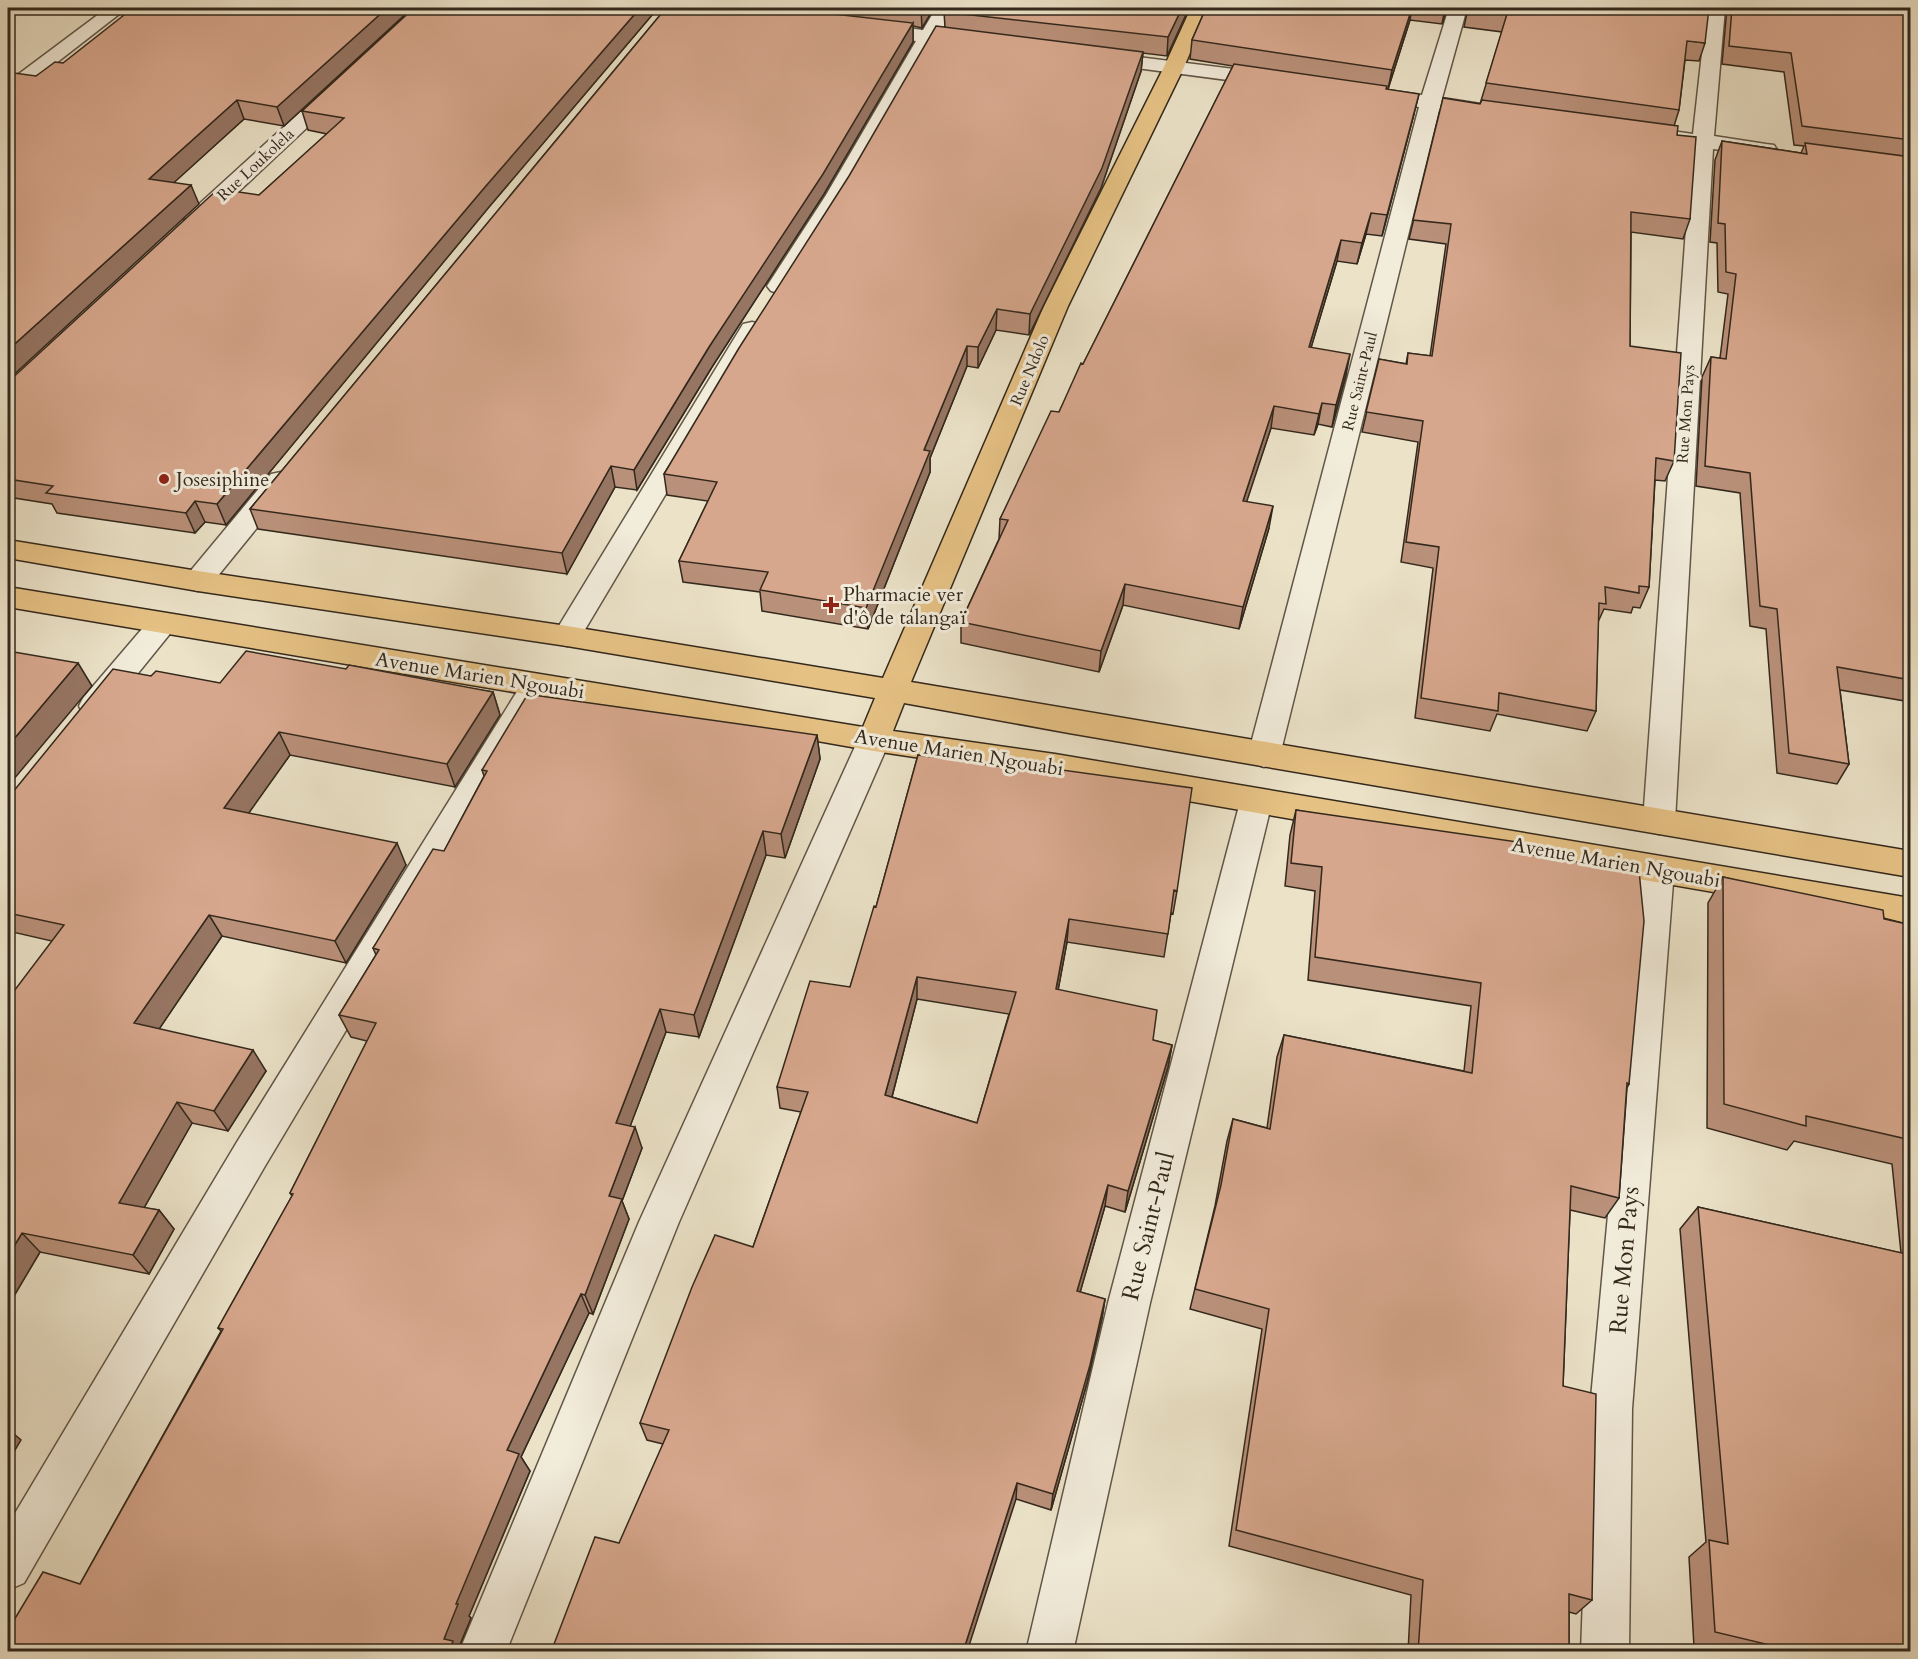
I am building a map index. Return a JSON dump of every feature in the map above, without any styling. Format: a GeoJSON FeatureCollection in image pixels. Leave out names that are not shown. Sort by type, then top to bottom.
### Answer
{"type":"FeatureCollection","features":[{"type":"Feature","properties":{"kind":"main road","name":"Rue Ndolo"},"geometry":{"type":"LineString","coordinates":[[874,740],[893,690],[1056,306],[1174,67],[1200,8]]}},
{"type":"Feature","properties":{"kind":"main road"},"geometry":{"type":"LineString","coordinates":[[8,549],[198,581],[567,636],[1911,864]]}},
{"type":"Feature","properties":{"kind":"main road","name":"Avenue Marien Ngouabi"},"geometry":{"type":"LineString","coordinates":[[8,597],[537,685],[704,710],[874,740],[1055,766],[1911,912]]}},
{"type":"Feature","properties":{"kind":"street"},"geometry":{"type":"LineString","coordinates":[[8,91],[118,8]]}},
{"type":"Feature","properties":{"kind":"street"},"geometry":{"type":"LineString","coordinates":[[567,636],[837,195],[945,8]]}},
{"type":"Feature","properties":{"kind":"street","name":"Rue Saint-Paul"},"geometry":{"type":"LineString","coordinates":[[1264,755],[1430,103],[1458,8]]}},
{"type":"Feature","properties":{"kind":"street","name":"Rue Mon Pays"},"geometry":{"type":"LineString","coordinates":[[1659,821],[1703,141],[1716,8]]}},
{"type":"Feature","properties":{"kind":"street"},"geometry":{"type":"LineString","coordinates":[[852,26],[997,45]]}},
{"type":"Feature","properties":{"kind":"street"},"geometry":{"type":"LineString","coordinates":[[1075,55],[1290,83]]}},
{"type":"Feature","properties":{"kind":"street","name":"Rue Loukolela"},"geometry":{"type":"LineString","coordinates":[[180,234],[355,72]]}},
{"type":"Feature","properties":{"kind":"street"},"geometry":{"type":"LineString","coordinates":[[1348,91],[1507,114]]}},
{"type":"Feature","properties":{"kind":"street"},"geometry":{"type":"LineString","coordinates":[[1632,132],[1783,152]]}},
{"type":"Feature","properties":{"kind":"street"},"geometry":{"type":"LineString","coordinates":[[198,581],[296,461]]}},
{"type":"Feature","properties":{"kind":"street"},"geometry":{"type":"LineString","coordinates":[[74,731],[163,623]]}},
{"type":"Feature","properties":{"kind":"street"},"geometry":{"type":"LineString","coordinates":[[8,1567],[251,1154],[537,685]]}},
{"type":"Feature","properties":{"kind":"street"},"geometry":{"type":"LineString","coordinates":[[482,1652],[659,1222],[874,740]]}},
{"type":"Feature","properties":{"kind":"street","name":"Rue Saint-Paul"},"geometry":{"type":"LineString","coordinates":[[1049,1652],[1129,1303],[1256,802]]}},
{"type":"Feature","properties":{"kind":"street","name":"Rue Mon Pays"},"geometry":{"type":"LineString","coordinates":[[1605,1652],[1611,1409],[1657,870]]}},
{"type":"Feature","properties":{"kind":"building"},"geometry":{"type":"Polygon","coordinates":[[[133,8],[387,8],[277,107],[237,100],[149,179],[191,185],[8,350],[8,76],[14,73],[36,76],[55,62],[63,63],[133,8]]]}},
{"type":"Feature","properties":{"kind":"building"},"geometry":{"type":"Polygon","coordinates":[[[414,8],[640,8],[217,504],[195,501],[186,513],[46,493],[53,486],[8,479],[8,382],[218,189],[259,195],[344,118],[302,111],[414,8]]]}},
{"type":"Feature","properties":{"kind":"building"},"geometry":{"type":"Polygon","coordinates":[[[666,8],[781,8],[913,23],[823,174],[709,347],[634,470],[611,466],[562,553],[250,509],[666,8]]]}},
{"type":"Feature","properties":{"kind":"building"},"geometry":{"type":"Polygon","coordinates":[[[947,8],[1182,8],[1168,37],[944,12],[947,8]]]}},
{"type":"Feature","properties":{"kind":"building"},"geometry":{"type":"Polygon","coordinates":[[[1206,8],[1412,8],[1392,70],[1192,40],[1206,8]]]}},
{"type":"Feature","properties":{"kind":"building"},"geometry":{"type":"Polygon","coordinates":[[[1469,8],[1709,8],[1705,43],[1687,41],[1679,110],[1486,83],[1507,14],[1469,8]]]}},
{"type":"Feature","properties":{"kind":"building"},"geometry":{"type":"Polygon","coordinates":[[[1732,8],[1911,8],[1911,140],[1802,126],[1791,53],[1729,46],[1732,8]]]}},
{"type":"Feature","properties":{"kind":"building"},"geometry":{"type":"Polygon","coordinates":[[[936,26],[1143,52],[1102,168],[1030,314],[997,309],[978,347],[967,346],[924,450],[930,451],[866,608],[760,590],[768,572],[679,561],[717,482],[664,474],[739,348],[849,176],[936,26]]]}},
{"type":"Feature","properties":{"kind":"building"},"geometry":{"type":"Polygon","coordinates":[[[1234,64],[1387,86],[1386,89],[1419,94],[1387,215],[1371,213],[1362,243],[1341,240],[1309,347],[1350,354],[1336,405],[1322,403],[1319,414],[1274,406],[1243,501],[1273,506],[1243,607],[1125,584],[1101,651],[961,622],[1008,520],[1000,519],[1051,411],[1059,412],[1081,363],[1083,364],[1234,64]]]}},
{"type":"Feature","properties":{"kind":"building"},"geometry":{"type":"Polygon","coordinates":[[[1443,98],[1480,104],[1482,100],[1678,126],[1677,135],[1696,137],[1690,219],[1631,212],[1630,346],[1681,353],[1674,461],[1656,458],[1649,587],[1639,586],[1639,593],[1605,587],[1606,604],[1599,603],[1596,711],[1499,693],[1498,711],[1421,698],[1439,547],[1406,542],[1423,421],[1366,412],[1379,359],[1407,364],[1408,353],[1432,356],[1451,224],[1413,220],[1443,98]]]}},
{"type":"Feature","properties":{"kind":"building"},"geometry":{"type":"Polygon","coordinates":[[[1722,141],[1807,154],[1805,143],[1911,157],[1911,680],[1837,667],[1849,764],[1789,753],[1777,609],[1760,606],[1750,473],[1705,466],[1711,357],[1726,359],[1736,274],[1726,272],[1725,224],[1718,223],[1722,141]]]}},
{"type":"Feature","properties":{"kind":"building"},"geometry":{"type":"Polygon","coordinates":[[[8,651],[78,663],[8,746],[8,651]]]}},
{"type":"Feature","properties":{"kind":"building"},"geometry":{"type":"Polygon","coordinates":[[[246,651],[346,669],[349,665],[493,692],[447,764],[279,732],[224,808],[397,843],[335,941],[209,915],[134,1023],[253,1050],[214,1111],[177,1102],[119,1203],[159,1210],[133,1255],[22,1233],[8,1256],[8,999],[64,925],[8,913],[8,798],[113,669],[151,676],[156,671],[220,683],[246,651]]]}},
{"type":"Feature","properties":{"kind":"building"},"geometry":{"type":"Polygon","coordinates":[[[533,695],[817,735],[781,834],[763,831],[694,1015],[660,1009],[616,1123],[635,1127],[609,1196],[622,1199],[585,1295],[581,1294],[507,1450],[519,1454],[456,1604],[458,1604],[444,1639],[453,1641],[449,1652],[8,1652],[8,1630],[43,1572],[80,1584],[223,1329],[218,1328],[293,1194],[290,1193],[376,1023],[339,1015],[379,950],[373,948],[433,849],[444,851],[487,771],[482,770],[526,697],[532,698],[533,695]]]}},
{"type":"Feature","properties":{"kind":"building"},"geometry":{"type":"Polygon","coordinates":[[[918,755],[1054,774],[1055,769],[1192,788],[1177,891],[1174,890],[1168,934],[1069,919],[1056,989],[1157,1010],[1153,1040],[1172,1045],[1128,1191],[1108,1185],[1077,1291],[1105,1299],[1090,1365],[1053,1494],[1017,1483],[963,1652],[551,1652],[595,1537],[619,1543],[669,1430],[640,1423],[692,1287],[715,1235],[753,1247],[808,1092],[777,1087],[810,981],[850,987],[874,906],[876,907],[918,755]],[[917,977],[885,1095],[977,1123],[1016,992],[917,977]]]}},
{"type":"Feature","properties":{"kind":"building"},"geometry":{"type":"Polygon","coordinates":[[[1296,810],[1531,844],[1532,855],[1639,871],[1644,921],[1629,1084],[1627,1083],[1619,1198],[1571,1186],[1563,1386],[1596,1394],[1592,1600],[1569,1594],[1569,1652],[1418,1652],[1423,1580],[1236,1530],[1269,1309],[1195,1289],[1221,1185],[1233,1119],[1270,1129],[1284,1035],[1472,1073],[1481,983],[1315,957],[1322,867],[1291,863],[1296,810]]]}},
{"type":"Feature","properties":{"kind":"building"},"geometry":{"type":"Polygon","coordinates":[[[1723,877],[1883,910],[1884,919],[1911,925],[1911,1140],[1806,1116],[1806,1126],[1724,1104],[1723,877]]]}},
{"type":"Feature","properties":{"kind":"building"},"geometry":{"type":"Polygon","coordinates":[[[1698,1207],[1911,1255],[1911,1652],[1770,1652],[1770,1645],[1715,1632],[1709,1540],[1728,1544],[1698,1207]]]}},
{"type":"Feature","properties":{"kind":"place","name":"Josesiphine"},"geometry":{"type":"Point","coordinates":[164,479]}},
{"type":"Feature","properties":{"kind":"place","name":"Pharmacie ver d'ô de talangaï"},"geometry":{"type":"Point","coordinates":[831,605]}}]}
